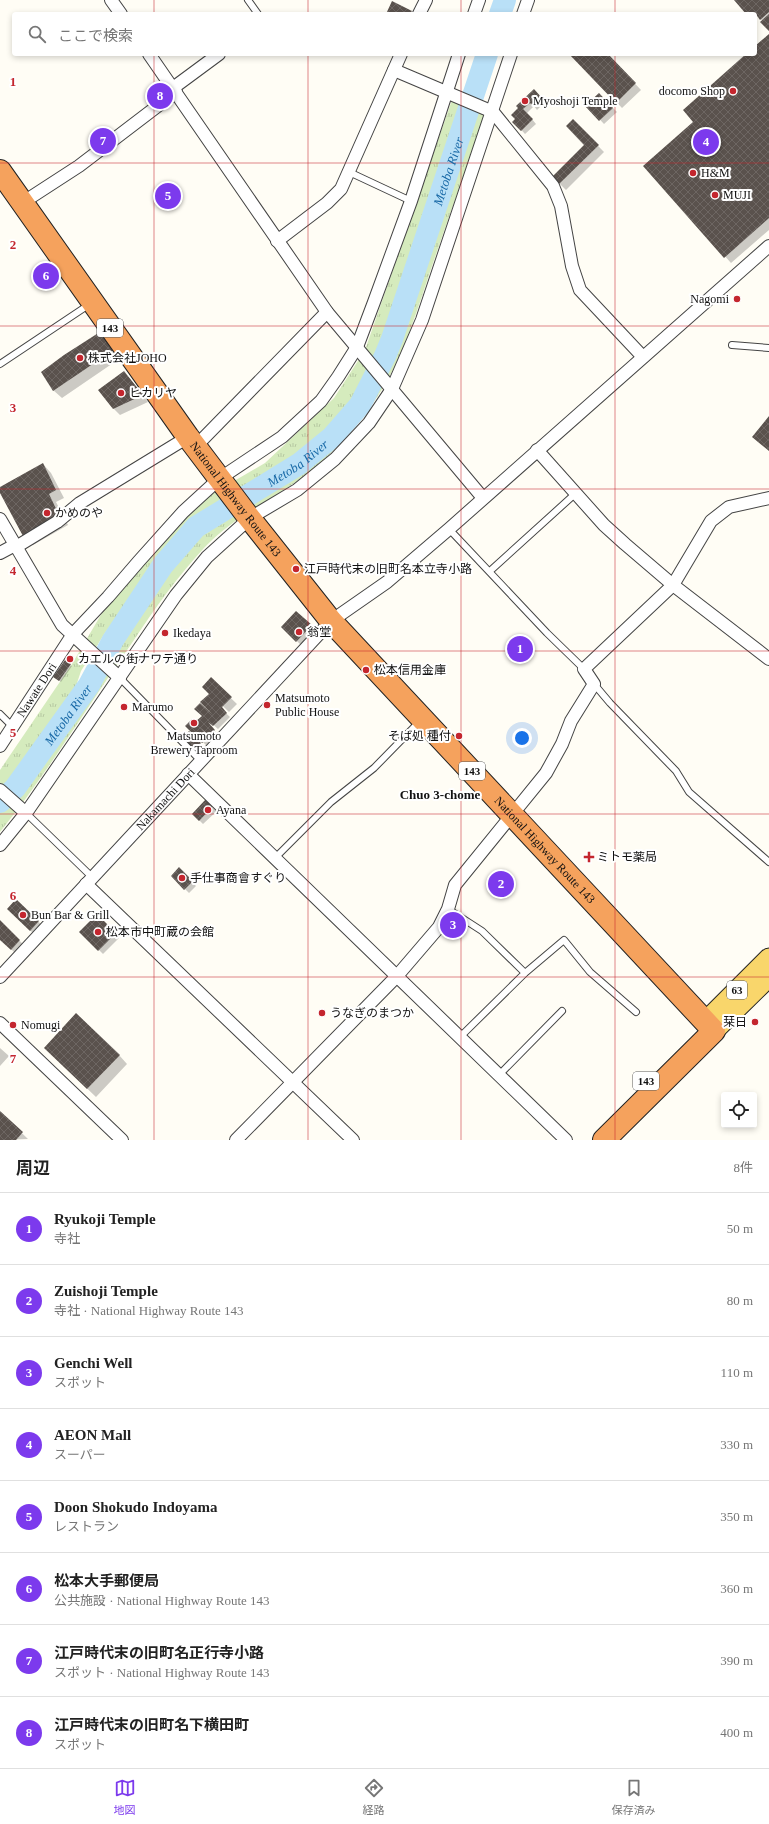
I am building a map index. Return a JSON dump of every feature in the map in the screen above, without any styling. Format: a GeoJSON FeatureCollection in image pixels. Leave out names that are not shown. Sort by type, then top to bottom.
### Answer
{"type":"FeatureCollection","features":[{"type":"Feature","properties":{"kind":"highway","name":"National Highway Route 143"},"geometry":{"type":"LineString","coordinates":[[0,171],[91,303],[220,482],[331,621],[710,1027]]}},
{"type":"Feature","properties":{"kind":"highway","name":"143"},"geometry":{"type":"LineString","coordinates":[[588,1140],[710,1027]]}},
{"type":"Feature","properties":{"kind":"highway","name":"143"},"geometry":{"type":"LineString","coordinates":[[604,1140],[710,1027]]}},
{"type":"Feature","properties":{"kind":"main road","name":"63"},"geometry":{"type":"LineString","coordinates":[[710,1027],[769,958]]}},
{"type":"Feature","properties":{"kind":"main road","name":"63"},"geometry":{"type":"LineString","coordinates":[[710,1027],[769,977]]}},
{"type":"Feature","properties":{"kind":"street"},"geometry":{"type":"LineString","coordinates":[[111,0],[120,12]]}},
{"type":"Feature","properties":{"kind":"street"},"geometry":{"type":"LineString","coordinates":[[420,12],[426,0]]}},
{"type":"Feature","properties":{"kind":"street"},"geometry":{"type":"LineString","coordinates":[[475,12],[479,0]]}},
{"type":"Feature","properties":{"kind":"street"},"geometry":{"type":"LineString","coordinates":[[524,12],[528,0]]}},
{"type":"Feature","properties":{"kind":"street"},"geometry":{"type":"LineString","coordinates":[[150,56],[327,312],[483,498]]}},
{"type":"Feature","properties":{"kind":"street"},"geometry":{"type":"LineString","coordinates":[[22,203],[79,166],[217,56]]}},
{"type":"Feature","properties":{"kind":"street"},"geometry":{"type":"LineString","coordinates":[[277,241],[327,203],[341,189],[400,56]]}},
{"type":"Feature","properties":{"kind":"street","name":"Nawate Dori"},"geometry":{"type":"LineString","coordinates":[[0,746],[73,634],[108,597],[183,512],[220,482],[282,437],[306,416],[321,401],[358,349],[449,93],[458,56]]}},
{"type":"Feature","properties":{"kind":"street"},"geometry":{"type":"LineString","coordinates":[[0,845],[117,675],[207,557],[248,517],[297,490],[335,459],[369,423],[390,386],[422,320],[490,111],[510,56]]}},
{"type":"Feature","properties":{"kind":"street"},"geometry":{"type":"LineString","coordinates":[[394,70],[490,111],[553,186],[561,206],[572,266],[580,290],[643,357]]}},
{"type":"Feature","properties":{"kind":"street","name":"Nakamachi Dori"},"geometry":{"type":"LineString","coordinates":[[0,977],[331,621],[387,582],[449,529],[769,246]]}},
{"type":"Feature","properties":{"kind":"street"},"geometry":{"type":"LineString","coordinates":[[0,553],[57,522],[80,503],[191,442],[327,312]]}},
{"type":"Feature","properties":{"kind":"street"},"geometry":{"type":"LineString","coordinates":[[537,450],[604,525],[673,585],[769,659]]}},
{"type":"Feature","properties":{"kind":"street"},"geometry":{"type":"LineString","coordinates":[[236,1140],[397,976],[439,927],[448,909],[455,885],[546,773],[562,744],[571,721],[594,684],[584,669],[673,585],[711,521],[729,507],[769,498]]}},
{"type":"Feature","properties":{"kind":"street"},"geometry":{"type":"LineString","coordinates":[[0,519],[62,625],[117,675]]}},
{"type":"Feature","properties":{"kind":"street"},"geometry":{"type":"LineString","coordinates":[[188,774],[566,1140]]}},
{"type":"Feature","properties":{"kind":"street"},"geometry":{"type":"LineString","coordinates":[[0,790],[24,811]]}},
{"type":"Feature","properties":{"kind":"street"},"geometry":{"type":"LineString","coordinates":[[89,881],[353,1140]]}},
{"type":"Feature","properties":{"kind":"street"},"geometry":{"type":"LineString","coordinates":[[0,1023],[122,1140]]}},
{"type":"Feature","properties":{"kind":"lane"},"geometry":{"type":"LineString","coordinates":[[248,0],[257,12]]}},
{"type":"Feature","properties":{"kind":"lane"},"geometry":{"type":"LineString","coordinates":[[349,172],[411,201]]}},
{"type":"Feature","properties":{"kind":"lane"},"geometry":{"type":"LineString","coordinates":[[0,364],[91,303]]}},
{"type":"Feature","properties":{"kind":"lane"},"geometry":{"type":"LineString","coordinates":[[732,345],[769,348]]}},
{"type":"Feature","properties":{"kind":"lane"},"geometry":{"type":"LineString","coordinates":[[490,571],[576,494]]}},
{"type":"Feature","properties":{"kind":"lane"},"geometry":{"type":"LineString","coordinates":[[449,529],[547,633],[584,669]]}},
{"type":"Feature","properties":{"kind":"lane"},"geometry":{"type":"LineString","coordinates":[[117,675],[201,761]]}},
{"type":"Feature","properties":{"kind":"lane"},"geometry":{"type":"LineString","coordinates":[[594,684],[610,703],[676,771],[689,792],[769,862]]}},
{"type":"Feature","properties":{"kind":"lane"},"geometry":{"type":"LineString","coordinates":[[0,714],[13,727]]}},
{"type":"Feature","properties":{"kind":"lane"},"geometry":{"type":"LineString","coordinates":[[275,858],[331,802],[374,768],[422,719]]}},
{"type":"Feature","properties":{"kind":"lane"},"geometry":{"type":"LineString","coordinates":[[24,811],[89,881]]}},
{"type":"Feature","properties":{"kind":"lane"},"geometry":{"type":"LineString","coordinates":[[448,909],[482,930],[525,973]]}},
{"type":"Feature","properties":{"kind":"lane"},"geometry":{"type":"LineString","coordinates":[[460,1037],[525,973],[564,940],[590,972],[636,1012]]}},
{"type":"Feature","properties":{"kind":"lane"},"geometry":{"type":"LineString","coordinates":[[499,1075],[562,1011]]}},
{"type":"Feature","properties":{"kind":"green space"},"geometry":{"type":"Polygon","coordinates":[[[452,100],[467,104],[374,374],[350,411],[326,438],[297,461],[250,487],[227,497],[178,535],[105,633],[81,671],[73,695],[52,730],[6,787],[0,792],[0,770],[72,664],[102,613],[136,569],[173,529],[210,495],[265,463],[334,398],[365,350],[452,100]]]}},
{"type":"Feature","properties":{"kind":"green space"},"geometry":{"type":"Polygon","coordinates":[[[473,107],[485,112],[483,119],[403,348],[389,378],[372,405],[329,455],[304,477],[223,530],[194,559],[159,604],[52,761],[0,832],[0,806],[16,791],[95,681],[116,642],[166,568],[199,532],[230,516],[245,503],[300,468],[334,439],[363,407],[397,330],[473,107]]]}},
{"type":"Feature","properties":{"kind":"building"},"geometry":{"type":"Polygon","coordinates":[[[734,0],[769,0],[769,12],[760,20],[757,16],[757,12],[744,12],[734,0]]]}},
{"type":"Feature","properties":{"kind":"building"},"geometry":{"type":"Polygon","coordinates":[[[392,1],[412,11],[411,12],[387,12],[392,1]]]}},
{"type":"Feature","properties":{"kind":"building"},"geometry":{"type":"Polygon","coordinates":[[[769,14],[769,31],[760,22],[769,14]]]}},
{"type":"Feature","properties":{"kind":"building"},"geometry":{"type":"Polygon","coordinates":[[[769,34],[769,218],[724,258],[643,166],[693,122],[683,110],[744,56],[757,56],[757,44],[769,34]]]}},
{"type":"Feature","properties":{"kind":"building"},"geometry":{"type":"Polygon","coordinates":[[[571,56],[610,56],[636,83],[616,103],[571,56]]]}},
{"type":"Feature","properties":{"kind":"building"},"geometry":{"type":"Polygon","coordinates":[[[534,89],[542,98],[533,106],[530,103],[523,109],[533,119],[521,131],[512,122],[515,119],[511,115],[518,108],[516,106],[534,89]]]}},
{"type":"Feature","properties":{"kind":"building"},"geometry":{"type":"Polygon","coordinates":[[[599,93],[613,108],[599,121],[585,106],[599,93]]]}},
{"type":"Feature","properties":{"kind":"building"},"geometry":{"type":"Polygon","coordinates":[[[573,119],[599,145],[559,184],[552,177],[584,145],[566,126],[573,119]]]}},
{"type":"Feature","properties":{"kind":"building","name":"株式会社JOHO"},"geometry":{"type":"Polygon","coordinates":[[[103,330],[115,349],[53,391],[41,372],[103,330]]]}},
{"type":"Feature","properties":{"kind":"building","name":"ヒカリヤ"},"geometry":{"type":"Polygon","coordinates":[[[124,371],[143,395],[113,409],[98,390],[124,371]]]}},
{"type":"Feature","properties":{"kind":"building"},"geometry":{"type":"Polygon","coordinates":[[[769,416],[769,451],[752,437],[769,416]]]}},
{"type":"Feature","properties":{"kind":"building"},"geometry":{"type":"Polygon","coordinates":[[[43,463],[56,490],[49,494],[60,517],[24,538],[0,493],[0,487],[43,463]]]}},
{"type":"Feature","properties":{"kind":"building"},"geometry":{"type":"Polygon","coordinates":[[[296,611],[312,625],[296,642],[281,627],[296,611]]]}},
{"type":"Feature","properties":{"kind":"building"},"geometry":{"type":"Polygon","coordinates":[[[65,660],[71,664],[59,681],[53,677],[65,660]]]}},
{"type":"Feature","properties":{"kind":"building"},"geometry":{"type":"Polygon","coordinates":[[[211,677],[232,697],[222,707],[227,713],[213,726],[208,722],[215,730],[209,736],[200,727],[209,737],[202,743],[185,726],[192,719],[195,722],[202,716],[194,709],[200,703],[214,716],[200,702],[209,694],[202,687],[211,677]]]}},
{"type":"Feature","properties":{"kind":"building"},"geometry":{"type":"Polygon","coordinates":[[[189,731],[201,743],[193,752],[181,739],[189,731]]]}},
{"type":"Feature","properties":{"kind":"building"},"geometry":{"type":"Polygon","coordinates":[[[206,799],[213,806],[199,821],[192,814],[206,799]]]}},
{"type":"Feature","properties":{"kind":"building","name":"手仕事商會すぐり"},"geometry":{"type":"Polygon","coordinates":[[[179,867],[193,881],[184,890],[171,876],[179,867]]]}},
{"type":"Feature","properties":{"kind":"building","name":"Bun Bar & Grill"},"geometry":{"type":"Polygon","coordinates":[[[16,899],[39,921],[30,931],[7,909],[16,899]]]}},
{"type":"Feature","properties":{"kind":"building","name":"松本市中町蔵の会館"},"geometry":{"type":"Polygon","coordinates":[[[97,914],[116,933],[98,951],[79,932],[97,914]]]}},
{"type":"Feature","properties":{"kind":"building"},"geometry":{"type":"Polygon","coordinates":[[[0,920],[20,940],[11,950],[0,940],[0,920]]]}},
{"type":"Feature","properties":{"kind":"building"},"geometry":{"type":"Polygon","coordinates":[[[76,1013],[120,1055],[87,1089],[44,1048],[76,1013]]]}},
{"type":"Feature","properties":{"kind":"building"},"geometry":{"type":"Polygon","coordinates":[[[0,1111],[23,1132],[16,1140],[0,1140],[0,1111]]]}},
{"type":"Feature","properties":{"kind":"waterway","name":"Metoba River"},"geometry":{"type":"LineString","coordinates":[[501,12],[505,0]]}},
{"type":"Feature","properties":{"kind":"waterway","name":"Metoba River"},"geometry":{"type":"LineString","coordinates":[[0,802],[15,788],[89,685],[113,640],[163,565],[196,527],[299,464],[332,437],[360,405],[392,339],[486,56]]}},
{"type":"Feature","properties":{"kind":"place","name":"docomo Shop"},"geometry":{"type":"Point","coordinates":[733,91]}},
{"type":"Feature","properties":{"kind":"place","name":"江戸時代末の旧町名下横田町"},"geometry":{"type":"Point","coordinates":[160,96]}},
{"type":"Feature","properties":{"kind":"place","name":"Myoshoji Temple"},"geometry":{"type":"Point","coordinates":[525,101]}},
{"type":"Feature","properties":{"kind":"place","name":"江戸時代末の旧町名正行寺小路"},"geometry":{"type":"Point","coordinates":[103,141]}},
{"type":"Feature","properties":{"kind":"place","name":"AEON Mall"},"geometry":{"type":"Point","coordinates":[706,142]}},
{"type":"Feature","properties":{"kind":"place","name":"H&M"},"geometry":{"type":"Point","coordinates":[693,173]}},
{"type":"Feature","properties":{"kind":"place","name":"MUJI"},"geometry":{"type":"Point","coordinates":[715,195]}},
{"type":"Feature","properties":{"kind":"place","name":"Doon Shokudo Indoyama"},"geometry":{"type":"Point","coordinates":[168,196]}},
{"type":"Feature","properties":{"kind":"place","name":"松本大手郵便局"},"geometry":{"type":"Point","coordinates":[46,276]}},
{"type":"Feature","properties":{"kind":"place","name":"Nagomi"},"geometry":{"type":"Point","coordinates":[737,299]}},
{"type":"Feature","properties":{"kind":"place","name":"株式会社JOHO"},"geometry":{"type":"Point","coordinates":[80,358]}},
{"type":"Feature","properties":{"kind":"place","name":"ヒカリヤ"},"geometry":{"type":"Point","coordinates":[121,393]}},
{"type":"Feature","properties":{"kind":"place","name":"かめのや"},"geometry":{"type":"Point","coordinates":[47,513]}},
{"type":"Feature","properties":{"kind":"place","name":"江戸時代末の旧町名本立寺小路"},"geometry":{"type":"Point","coordinates":[296,569]}},
{"type":"Feature","properties":{"kind":"place","name":"翁堂"},"geometry":{"type":"Point","coordinates":[299,632]}},
{"type":"Feature","properties":{"kind":"place","name":"Ikedaya"},"geometry":{"type":"Point","coordinates":[165,633]}},
{"type":"Feature","properties":{"kind":"place","name":"Ryukoji Temple"},"geometry":{"type":"Point","coordinates":[520,649]}},
{"type":"Feature","properties":{"kind":"place","name":"カエルの街ナワテ通り"},"geometry":{"type":"Point","coordinates":[70,659]}},
{"type":"Feature","properties":{"kind":"place","name":"松本信用金庫"},"geometry":{"type":"Point","coordinates":[366,670]}},
{"type":"Feature","properties":{"kind":"place","name":"Matsumoto Public House"},"geometry":{"type":"Point","coordinates":[267,705]}},
{"type":"Feature","properties":{"kind":"place","name":"Marumo"},"geometry":{"type":"Point","coordinates":[124,707]}},
{"type":"Feature","properties":{"kind":"place","name":"Matsumoto Brewery Taproom"},"geometry":{"type":"Point","coordinates":[194,723]}},
{"type":"Feature","properties":{"kind":"place","name":"そば処 種付"},"geometry":{"type":"Point","coordinates":[459,736]}},
{"type":"Feature","properties":{"kind":"place","name":"Ayana"},"geometry":{"type":"Point","coordinates":[208,810]}},
{"type":"Feature","properties":{"kind":"place","name":"ミトモ薬局"},"geometry":{"type":"Point","coordinates":[589,857]}},
{"type":"Feature","properties":{"kind":"place","name":"手仕事商會すぐり"},"geometry":{"type":"Point","coordinates":[182,878]}},
{"type":"Feature","properties":{"kind":"place","name":"Zuishoji Temple"},"geometry":{"type":"Point","coordinates":[501,884]}},
{"type":"Feature","properties":{"kind":"place","name":"Bun Bar & Grill"},"geometry":{"type":"Point","coordinates":[23,915]}},
{"type":"Feature","properties":{"kind":"place","name":"Genchi Well"},"geometry":{"type":"Point","coordinates":[453,925]}},
{"type":"Feature","properties":{"kind":"place","name":"松本市中町蔵の会館"},"geometry":{"type":"Point","coordinates":[98,932]}},
{"type":"Feature","properties":{"kind":"place","name":"うなぎのまつか"},"geometry":{"type":"Point","coordinates":[322,1013]}},
{"type":"Feature","properties":{"kind":"place","name":"栞日"},"geometry":{"type":"Point","coordinates":[755,1022]}},
{"type":"Feature","properties":{"kind":"place","name":"Nomugi"},"geometry":{"type":"Point","coordinates":[13,1025]}},
{"type":"Feature","properties":{"kind":"district","name":"Chuo 3-chome"},"geometry":{"type":"Point","coordinates":[440,794]}}]}
